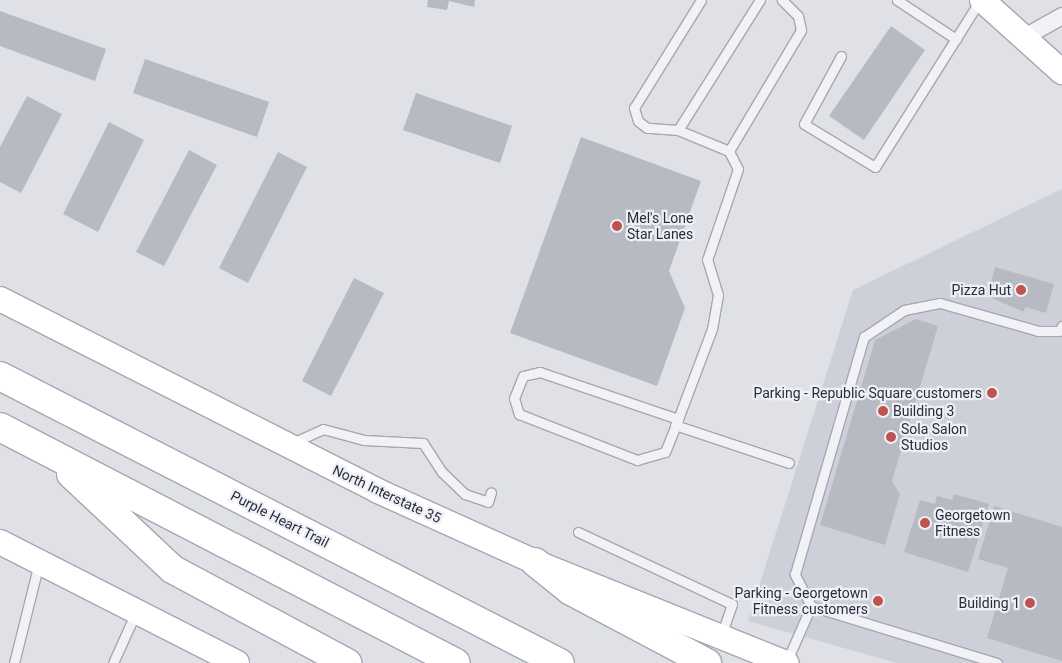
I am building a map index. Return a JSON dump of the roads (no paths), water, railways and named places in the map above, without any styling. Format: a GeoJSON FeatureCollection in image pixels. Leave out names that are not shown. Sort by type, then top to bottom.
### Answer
{"type":"FeatureCollection","features":[{"type":"Feature","properties":{"kind":"highway","name":"Purple Heart Trail"},"geometry":{"type":"LineString","coordinates":[[0,376],[560,663]]}},
{"type":"Feature","properties":{"kind":"highway"},"geometry":{"type":"LineString","coordinates":[[0,426],[456,663]]}},
{"type":"Feature","properties":{"kind":"highway"},"geometry":{"type":"LineString","coordinates":[[47,450],[172,569],[347,663]]}},
{"type":"Feature","properties":{"kind":"highway"},"geometry":{"type":"LineString","coordinates":[[535,562],[571,591],[707,663]]}},
{"type":"Feature","properties":{"kind":"main road"},"geometry":{"type":"LineString","coordinates":[[981,0],[1062,72]]}},
{"type":"Feature","properties":{"kind":"main road","name":"North Interstate 35"},"geometry":{"type":"LineString","coordinates":[[0,299],[288,445],[535,562],[786,663]]}},
{"type":"Feature","properties":{"kind":"main road"},"geometry":{"type":"LineString","coordinates":[[0,542],[237,663]]}},
{"type":"Feature","properties":{"kind":"street"},"geometry":{"type":"LineString","coordinates":[[1023,38],[1062,16]]}},
{"type":"Feature","properties":{"kind":"lane"},"geometry":{"type":"LineString","coordinates":[[701,0],[634,108],[638,121],[647,128],[678,130],[729,151],[738,169],[707,260],[718,295],[712,329],[676,422],[665,452],[637,460],[519,414],[514,398],[523,376],[540,372],[676,422],[789,463]]}},
{"type":"Feature","properties":{"kind":"lane"},"geometry":{"type":"LineString","coordinates":[[678,130],[760,0]]}},
{"type":"Feature","properties":{"kind":"lane"},"geometry":{"type":"LineString","coordinates":[[729,151],[801,30],[798,16],[782,0]]}},
{"type":"Feature","properties":{"kind":"lane"},"geometry":{"type":"LineString","coordinates":[[896,0],[956,39]]}},
{"type":"Feature","properties":{"kind":"lane"},"geometry":{"type":"LineString","coordinates":[[841,56],[804,124],[875,167],[981,0]]}},
{"type":"Feature","properties":{"kind":"lane"},"geometry":{"type":"LineString","coordinates":[[997,663],[811,606],[795,574],[864,337],[904,310],[940,303],[1038,331],[1059,331],[1062,326]]}},
{"type":"Feature","properties":{"kind":"lane"},"geometry":{"type":"LineString","coordinates":[[288,445],[323,429],[364,440],[423,443],[442,472],[465,494],[488,502],[491,492]]}},
{"type":"Feature","properties":{"kind":"lane"},"geometry":{"type":"LineString","coordinates":[[578,532],[732,604],[721,636]]}},
{"type":"Feature","properties":{"kind":"lane"},"geometry":{"type":"LineString","coordinates":[[14,663],[39,562]]}},
{"type":"Feature","properties":{"kind":"lane"},"geometry":{"type":"LineString","coordinates":[[786,663],[811,606]]}},
{"type":"Feature","properties":{"kind":"lane"},"geometry":{"type":"LineString","coordinates":[[113,663],[136,612]]}},
{"type":"Feature","properties":{"kind":"place","name":"Mel's Lone Star Lanes"},"geometry":{"type":"Point","coordinates":[617,226]}},
{"type":"Feature","properties":{"kind":"place","name":"Pizza Hut"},"geometry":{"type":"Point","coordinates":[1021,290]}},
{"type":"Feature","properties":{"kind":"place","name":"Parking - Republic Square customers"},"geometry":{"type":"Point","coordinates":[992,393]}},
{"type":"Feature","properties":{"kind":"place","name":"Building 3"},"geometry":{"type":"Point","coordinates":[883,411]}},
{"type":"Feature","properties":{"kind":"place","name":"Sola Salon Studios"},"geometry":{"type":"Point","coordinates":[891,437]}},
{"type":"Feature","properties":{"kind":"place","name":"Georgetown Fitness"},"geometry":{"type":"Point","coordinates":[925,523]}},
{"type":"Feature","properties":{"kind":"place","name":"Parking - Georgetown Fitness customers"},"geometry":{"type":"Point","coordinates":[878,601]}},
{"type":"Feature","properties":{"kind":"place","name":"Building 1"},"geometry":{"type":"Point","coordinates":[1030,603]}}]}
